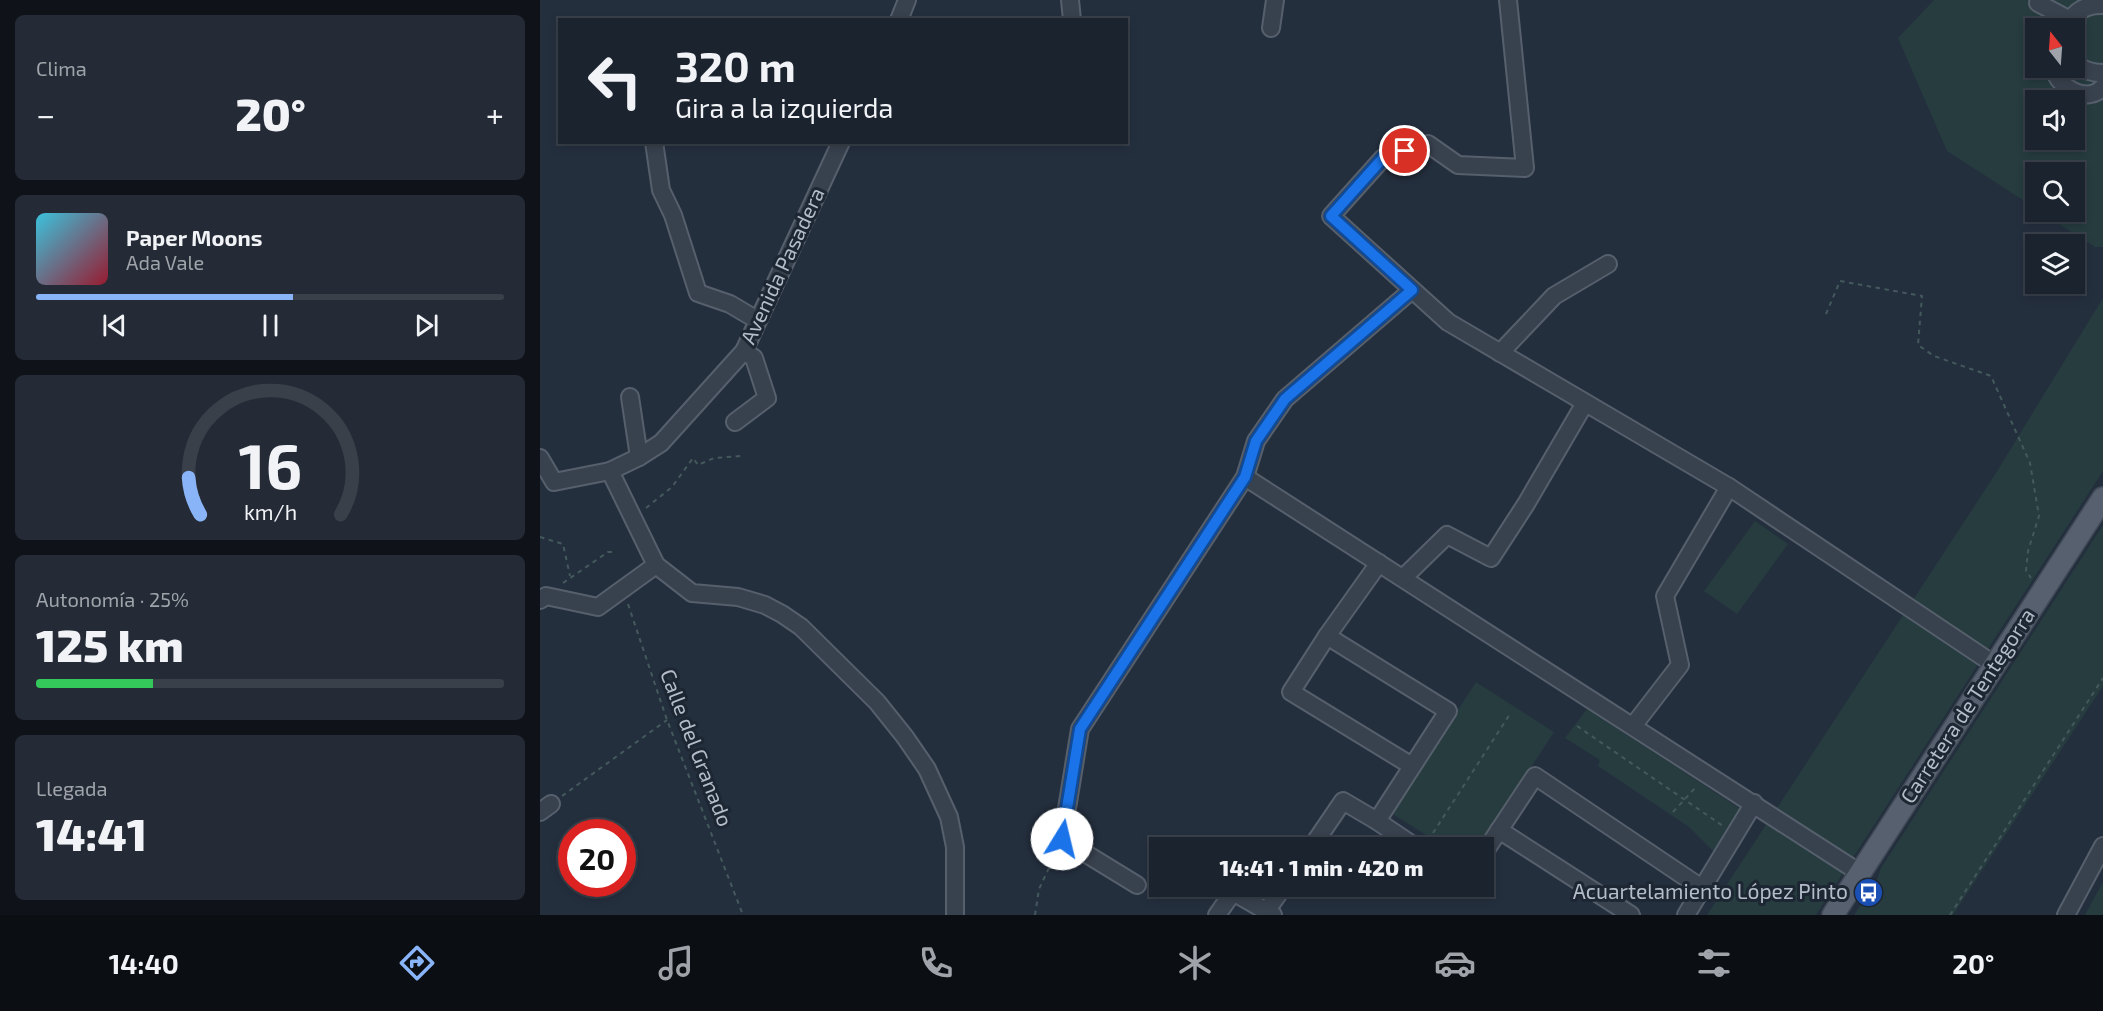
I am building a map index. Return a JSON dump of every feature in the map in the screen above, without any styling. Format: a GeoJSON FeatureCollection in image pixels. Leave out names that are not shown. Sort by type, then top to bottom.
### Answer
{"type":"FeatureCollection","features":[{"type":"Feature","properties":{"kind":"main road","name":"Carretera de Tentegorra"},"geometry":{"type":"LineString","coordinates":[[1833,915],[2103,498]]}},
{"type":"Feature","properties":{"kind":"street"},"geometry":{"type":"LineString","coordinates":[[900,18],[907,0]]}},
{"type":"Feature","properties":{"kind":"street"},"geometry":{"type":"LineString","coordinates":[[1070,0],[1072,18]]}},
{"type":"Feature","properties":{"kind":"street"},"geometry":{"type":"LineString","coordinates":[[1271,28],[1275,0]]}},
{"type":"Feature","properties":{"kind":"street"},"geometry":{"type":"LineString","coordinates":[[1508,0],[1525,168],[1458,165],[1428,144],[1383,158],[1331,216],[1448,322],[1729,487],[1995,664]]}},
{"type":"Feature","properties":{"kind":"street"},"geometry":{"type":"LineString","coordinates":[[2038,3],[2059,18]]}},
{"type":"Feature","properties":{"kind":"street"},"geometry":{"type":"LineString","coordinates":[[2073,18],[2078,11],[2093,3]]}},
{"type":"Feature","properties":{"kind":"street"},"geometry":{"type":"LineString","coordinates":[[2085,70],[2103,73]]}},
{"type":"Feature","properties":{"kind":"street"},"geometry":{"type":"LineString","coordinates":[[2057,78],[2062,85],[2089,95],[2100,91],[2103,87]]}},
{"type":"Feature","properties":{"kind":"street"},"geometry":{"type":"LineString","coordinates":[[654,144],[661,190],[673,215],[698,293],[730,304],[757,320]]}},
{"type":"Feature","properties":{"kind":"street","name":"Avenida Pasadera"},"geometry":{"type":"LineString","coordinates":[[547,483],[610,471],[661,443],[744,351],[840,144]]}},
{"type":"Feature","properties":{"kind":"street"},"geometry":{"type":"LineString","coordinates":[[1500,353],[1554,296],[1608,264]]}},
{"type":"Feature","properties":{"kind":"street"},"geometry":{"type":"LineString","coordinates":[[1137,885],[1062,839],[1080,729],[1245,477],[1256,441],[1285,399],[1412,290]]}},
{"type":"Feature","properties":{"kind":"street"},"geometry":{"type":"LineString","coordinates":[[735,422],[767,398],[754,358],[744,351]]}},
{"type":"Feature","properties":{"kind":"street"},"geometry":{"type":"LineString","coordinates":[[630,398],[639,457]]}},
{"type":"Feature","properties":{"kind":"street"},"geometry":{"type":"LineString","coordinates":[[1403,578],[1447,535],[1491,558],[1527,504],[1585,403]]}},
{"type":"Feature","properties":{"kind":"street"},"geometry":{"type":"LineString","coordinates":[[540,458],[547,483]]}},
{"type":"Feature","properties":{"kind":"street"},"geometry":{"type":"LineString","coordinates":[[610,471],[656,565],[692,593],[738,597],[765,605],[801,627],[877,702],[905,737],[927,769],[949,817],[955,847],[955,915]]}},
{"type":"Feature","properties":{"kind":"street"},"geometry":{"type":"LineString","coordinates":[[1245,477],[1860,873]]}},
{"type":"Feature","properties":{"kind":"street"},"geometry":{"type":"LineString","coordinates":[[1633,726],[1680,665],[1665,596],[1729,487]]}},
{"type":"Feature","properties":{"kind":"street"},"geometry":{"type":"LineString","coordinates":[[1379,563],[1290,692],[1412,766]]}},
{"type":"Feature","properties":{"kind":"street"},"geometry":{"type":"LineString","coordinates":[[543,598],[598,607],[656,565]]}},
{"type":"Feature","properties":{"kind":"street"},"geometry":{"type":"LineString","coordinates":[[1327,636],[1448,711],[1377,821]]}},
{"type":"Feature","properties":{"kind":"street"},"geometry":{"type":"LineString","coordinates":[[1494,838],[1535,776],[1703,888]]}},
{"type":"Feature","properties":{"kind":"street"},"geometry":{"type":"LineString","coordinates":[[1318,837],[1343,801],[1401,837]]}},
{"type":"Feature","properties":{"kind":"street"},"geometry":{"type":"LineString","coordinates":[[1686,915],[1754,803]]}},
{"type":"Feature","properties":{"kind":"street"},"geometry":{"type":"LineString","coordinates":[[1499,830],[1631,915]]}},
{"type":"Feature","properties":{"kind":"street"},"geometry":{"type":"LineString","coordinates":[[2066,915],[2103,846]]}},
{"type":"Feature","properties":{"kind":"street"},"geometry":{"type":"LineString","coordinates":[[1216,915],[1233,892],[1270,913],[1278,897]]}},
{"type":"Feature","properties":{"kind":"path"},"geometry":{"type":"LineString","coordinates":[[1826,314],[1840,281],[1922,296],[1918,345],[1934,356],[1991,376],[2030,463],[2038,516],[2028,551],[2026,571],[2032,580],[2045,588]]}},
{"type":"Feature","properties":{"kind":"path"},"geometry":{"type":"LineString","coordinates":[[646,508],[672,487],[693,458],[698,465],[714,458],[741,456]]}},
{"type":"Feature","properties":{"kind":"path"},"geometry":{"type":"LineString","coordinates":[[540,537],[563,544],[571,577]]}},
{"type":"Feature","properties":{"kind":"path"},"geometry":{"type":"LineString","coordinates":[[543,598],[608,552],[615,552]]}},
{"type":"Feature","properties":{"kind":"path","name":"Calle del Granado"},"geometry":{"type":"LineString","coordinates":[[623,590],[667,720],[743,915]]}},
{"type":"Feature","properties":{"kind":"path"},"geometry":{"type":"LineString","coordinates":[[1950,915],[2103,678]]}},
{"type":"Feature","properties":{"kind":"path"},"geometry":{"type":"LineString","coordinates":[[1433,833],[1510,714]]}},
{"type":"Feature","properties":{"kind":"path"},"geometry":{"type":"LineString","coordinates":[[546,808],[667,720]]}},
{"type":"Feature","properties":{"kind":"path"},"geometry":{"type":"LineString","coordinates":[[1577,726],[1736,834]]}},
{"type":"Feature","properties":{"kind":"path"},"geometry":{"type":"LineString","coordinates":[[1673,812],[1708,773]]}},
{"type":"Feature","properties":{"kind":"path"},"geometry":{"type":"LineString","coordinates":[[1035,915],[1039,889],[1062,839]]}},
{"type":"Feature","properties":{"kind":"green space"},"geometry":{"type":"Polygon","coordinates":[[[1934,0],[2103,0],[2103,247],[2095,247],[2085,241],[2085,234],[2075,234],[2056,222],[2085,222],[2085,162],[2025,162],[2025,202],[1947,151],[1898,38],[1934,0]]]}},
{"type":"Feature","properties":{"kind":"green space"},"geometry":{"type":"Polygon","coordinates":[[[2103,298],[2103,471],[1816,915],[1707,915],[1996,473],[2103,298]]]}},
{"type":"Feature","properties":{"kind":"green space"},"geometry":{"type":"Polygon","coordinates":[[[1755,521],[1788,544],[1737,614],[1704,591],[1755,521]]]}},
{"type":"Feature","properties":{"kind":"green space"},"geometry":{"type":"Polygon","coordinates":[[[2103,525],[2103,686],[1953,915],[1854,915],[1877,880],[1881,868],[2103,525]]]}},
{"type":"Feature","properties":{"kind":"green space"},"geometry":{"type":"Polygon","coordinates":[[[1476,682],[1554,732],[1486,837],[1429,837],[1391,813],[1476,682]]]}},
{"type":"Feature","properties":{"kind":"green space"},"geometry":{"type":"Polygon","coordinates":[[[1587,709],[1745,812],[1718,856],[1689,827],[1598,766],[1600,760],[1565,738],[1587,709]]]}},
{"type":"Feature","properties":{"kind":"green space"},"geometry":{"type":"Polygon","coordinates":[[[2103,882],[2103,915],[2085,915],[2103,882]]]}},
{"type":"Feature","properties":{"kind":"place","name":"Acuartelamiento López Pinto"},"geometry":{"type":"Point","coordinates":[1869,892]}},
{"type":"Feature","properties":{"kind":"route"},"geometry":{"type":"LineString","coordinates":[[1062,839],[1080,729],[1245,477],[1256,441],[1285,399],[1412,290],[1331,216],[1383,158],[1405,151]]}}]}
